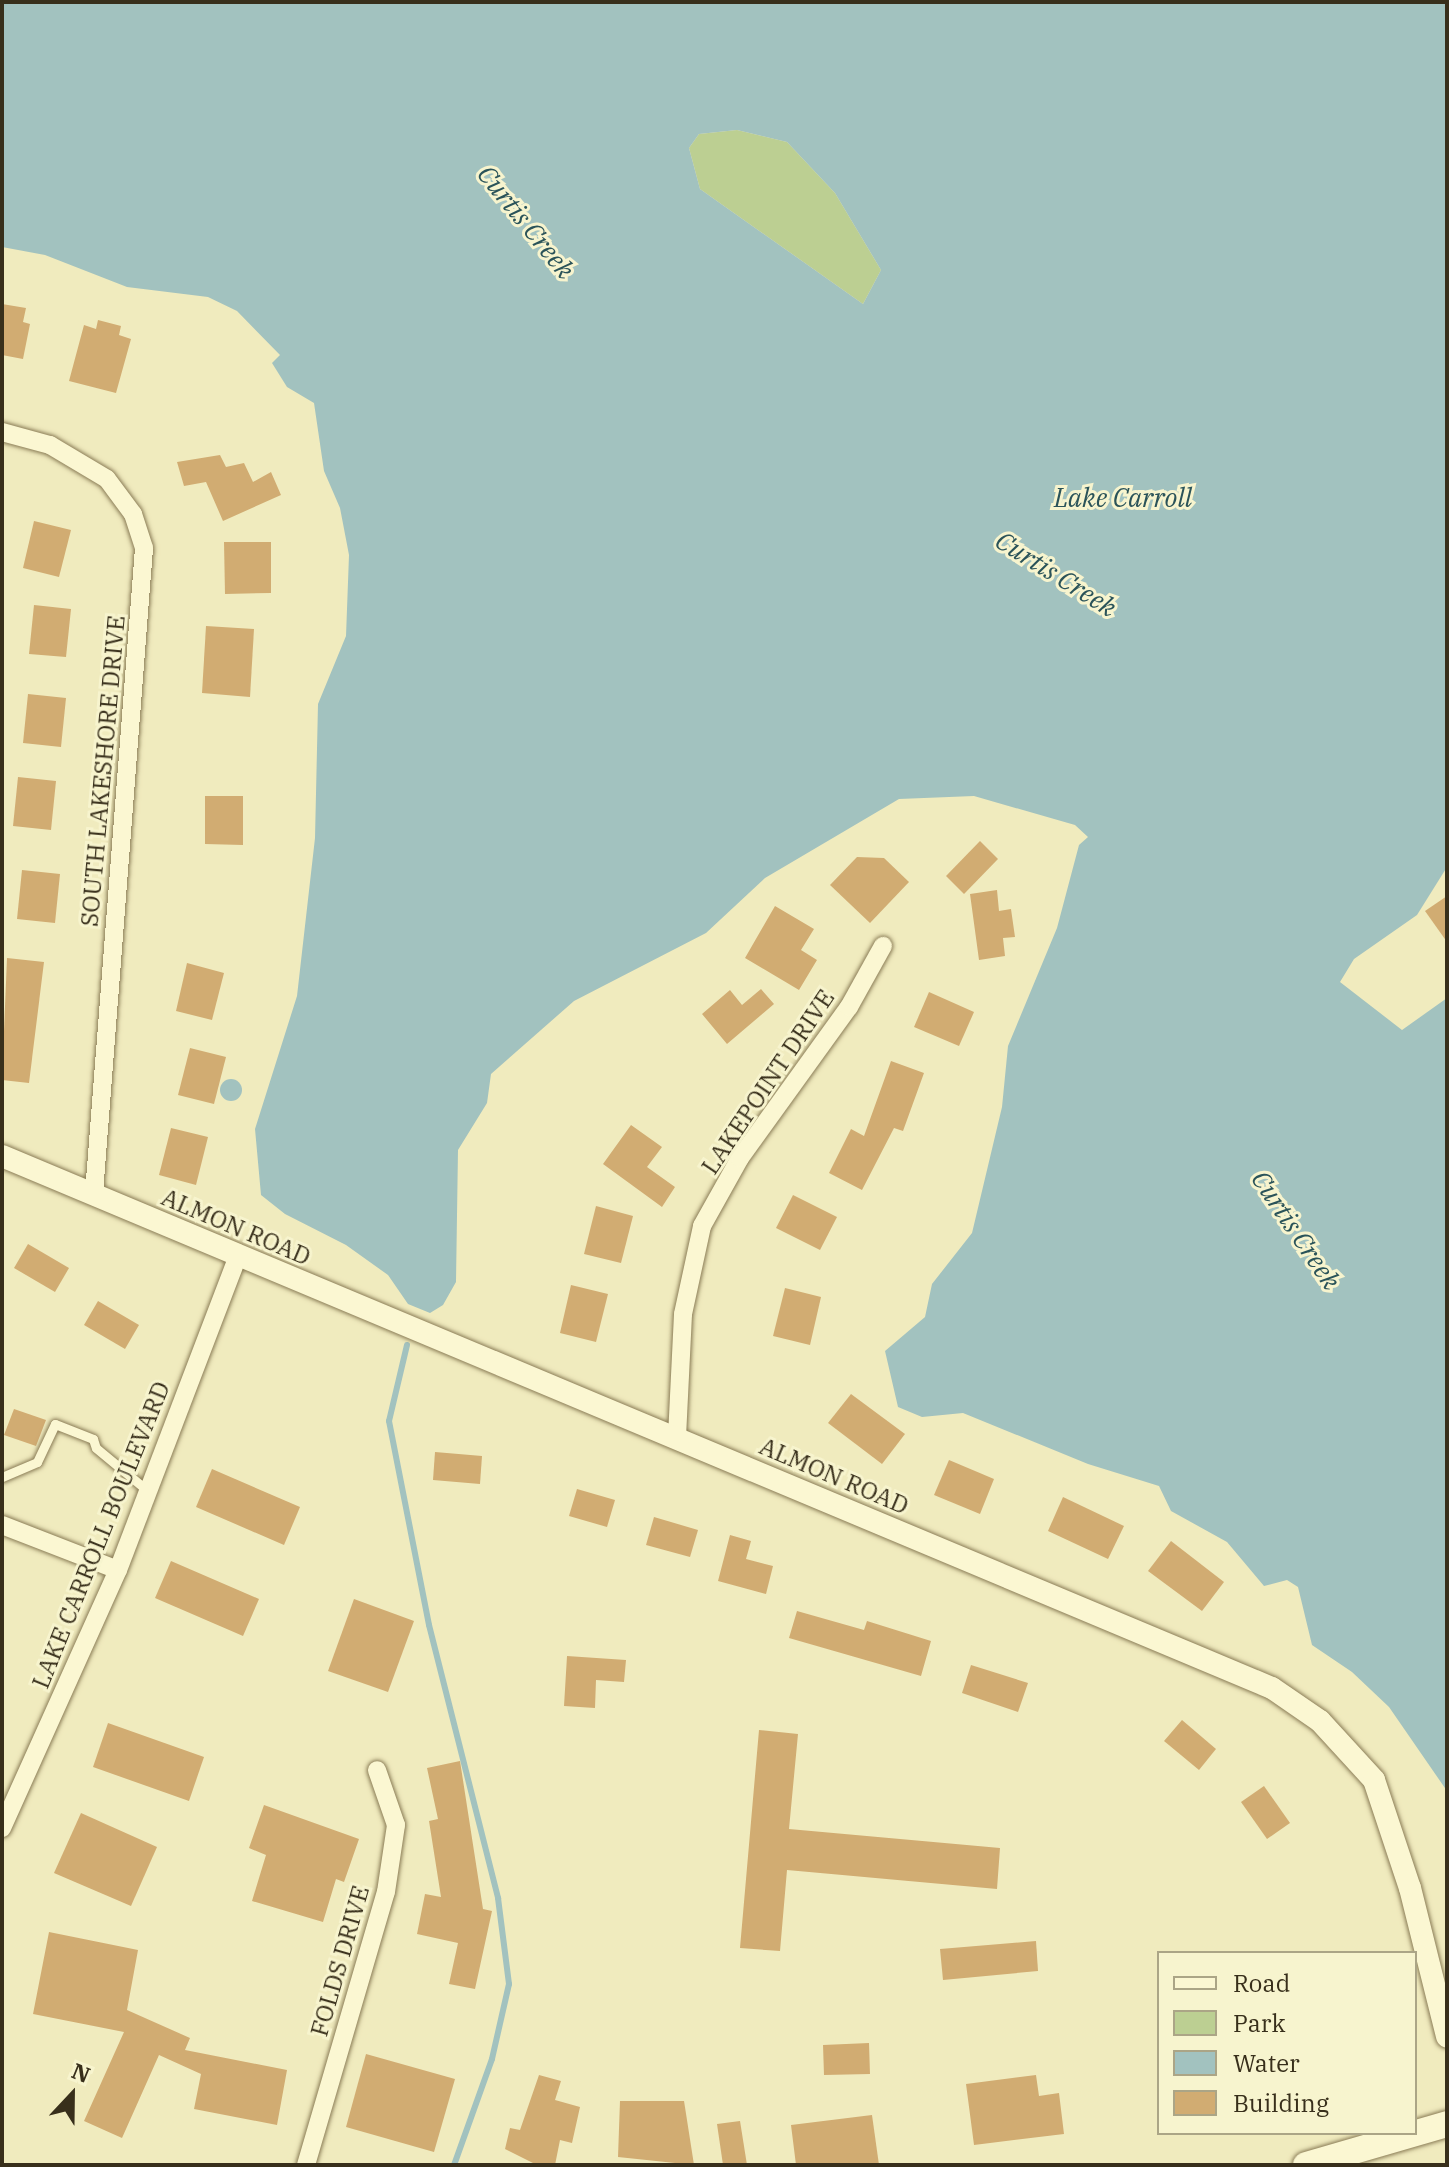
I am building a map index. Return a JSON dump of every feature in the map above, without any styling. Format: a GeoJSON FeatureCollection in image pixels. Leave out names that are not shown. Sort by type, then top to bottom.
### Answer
{"type":"FeatureCollection","features":[{"type":"Feature","properties":{"kind":"main road"},"geometry":{"type":"LineString","coordinates":[[1417,2133],[1447,2124]]}},
{"type":"Feature","properties":{"kind":"main road"},"geometry":{"type":"LineString","coordinates":[[1306,2165],[1409,2135]]}},
{"type":"Feature","properties":{"kind":"street","name":"SOUTH LAKESHORE DRIVE"},"geometry":{"type":"LineString","coordinates":[[2,432],[50,445],[107,479],[133,514],[144,548],[94,1193]]}},
{"type":"Feature","properties":{"kind":"street","name":"LAKEPOINT DRIVE"},"geometry":{"type":"LineString","coordinates":[[677,1437],[683,1314],[702,1226],[740,1158],[849,1007],[883,946]]}},
{"type":"Feature","properties":{"kind":"street","name":"ALMON ROAD"},"geometry":{"type":"LineString","coordinates":[[2,1156],[94,1193],[237,1258],[1214,1660],[1272,1688],[1320,1721],[1374,1780],[1399,1849],[1447,2036]]}},
{"type":"Feature","properties":{"kind":"street","name":"LAKE CARROLL BOULEVARD"},"geometry":{"type":"LineString","coordinates":[[2,1828],[118,1570],[237,1258]]}},
{"type":"Feature","properties":{"kind":"street"},"geometry":{"type":"LineString","coordinates":[[2,1525],[118,1570]]}},
{"type":"Feature","properties":{"kind":"street","name":"FOLDS DRIVE"},"geometry":{"type":"LineString","coordinates":[[306,2165],[386,1892],[396,1825],[377,1770]]}},
{"type":"Feature","properties":{"kind":"lane"},"geometry":{"type":"LineString","coordinates":[[2,1477],[37,1462],[55,1424],[93,1439],[96,1448],[148,1491]]}},
{"type":"Feature","properties":{"kind":"green space"},"geometry":{"type":"Polygon","coordinates":[[[737,130],[787,142],[835,193],[881,270],[863,304],[700,189],[689,148],[699,134],[737,130]]]}},
{"type":"Feature","properties":{"kind":"water","name":"Lake Carroll"},"geometry":{"type":"Polygon","coordinates":[[[2,2],[1447,2],[1447,867],[1417,915],[1354,959],[1340,982],[1402,1030],[1447,998],[1447,1791],[1389,1707],[1352,1672],[1312,1645],[1298,1587],[1287,1580],[1264,1586],[1227,1542],[1171,1511],[1159,1486],[1088,1464],[963,1413],[922,1417],[898,1407],[885,1351],[925,1317],[932,1284],[972,1233],[1002,1107],[1008,1046],[1057,928],[1079,845],[1088,837],[1075,825],[974,796],[899,799],[765,878],[706,933],[574,1001],[491,1074],[487,1103],[458,1150],[456,1282],[443,1305],[430,1313],[408,1304],[388,1275],[346,1245],[285,1214],[261,1195],[255,1129],[297,996],[315,838],[318,704],[346,636],[349,555],[340,508],[324,471],[314,403],[287,387],[272,363],[280,355],[237,311],[208,297],[127,287],[45,255],[2,247],[2,2]],[[737,130],[699,134],[689,148],[700,189],[863,304],[881,270],[835,193],[787,142],[737,130]]]}},
{"type":"Feature","properties":{"kind":"water"},"geometry":{"type":"Polygon","coordinates":[[[231,1079],[239,1082],[242,1090],[239,1098],[231,1101],[223,1098],[220,1090],[223,1082],[231,1079]]]}},
{"type":"Feature","properties":{"kind":"building"},"geometry":{"type":"Polygon","coordinates":[[[2,304],[26,308],[23,322],[30,324],[23,359],[2,355],[2,304]]]}},
{"type":"Feature","properties":{"kind":"building"},"geometry":{"type":"Polygon","coordinates":[[[98,320],[121,326],[119,335],[131,339],[116,393],[69,381],[84,325],[96,329],[98,320]]]}},
{"type":"Feature","properties":{"kind":"building"},"geometry":{"type":"Polygon","coordinates":[[[220,455],[226,467],[244,463],[253,482],[271,472],[281,495],[223,521],[206,482],[184,486],[177,462],[220,455]]]}},
{"type":"Feature","properties":{"kind":"building"},"geometry":{"type":"Polygon","coordinates":[[[34,521],[71,530],[59,577],[23,568],[34,521]]]}},
{"type":"Feature","properties":{"kind":"building"},"geometry":{"type":"Polygon","coordinates":[[[224,542],[271,542],[271,593],[225,594],[224,542]]]}},
{"type":"Feature","properties":{"kind":"building"},"geometry":{"type":"Polygon","coordinates":[[[34,605],[71,609],[66,657],[29,654],[34,605]]]}},
{"type":"Feature","properties":{"kind":"building"},"geometry":{"type":"Polygon","coordinates":[[[206,626],[254,629],[250,697],[202,693],[206,626]]]}},
{"type":"Feature","properties":{"kind":"building"},"geometry":{"type":"Polygon","coordinates":[[[28,694],[66,698],[61,747],[23,743],[28,694]]]}},
{"type":"Feature","properties":{"kind":"building"},"geometry":{"type":"Polygon","coordinates":[[[18,777],[56,781],[51,830],[13,826],[18,777]]]}},
{"type":"Feature","properties":{"kind":"building"},"geometry":{"type":"Polygon","coordinates":[[[205,796],[243,796],[243,845],[205,844],[205,796]]]}},
{"type":"Feature","properties":{"kind":"building"},"geometry":{"type":"Polygon","coordinates":[[[980,841],[998,859],[964,894],[946,876],[980,841]]]}},
{"type":"Feature","properties":{"kind":"building"},"geometry":{"type":"Polygon","coordinates":[[[857,857],[884,858],[909,882],[870,923],[830,885],[857,857]]]}},
{"type":"Feature","properties":{"kind":"building"},"geometry":{"type":"Polygon","coordinates":[[[22,870],[60,874],[55,923],[17,919],[22,870]]]}},
{"type":"Feature","properties":{"kind":"building"},"geometry":{"type":"Polygon","coordinates":[[[997,890],[999,911],[1011,909],[1015,937],[1003,938],[1005,956],[979,960],[970,894],[997,890]]]}},
{"type":"Feature","properties":{"kind":"building"},"geometry":{"type":"Polygon","coordinates":[[[1447,896],[1447,942],[1425,911],[1447,896]]]}},
{"type":"Feature","properties":{"kind":"building"},"geometry":{"type":"Polygon","coordinates":[[[775,906],[814,929],[801,950],[817,960],[799,990],[745,958],[775,906]]]}},
{"type":"Feature","properties":{"kind":"building"},"geometry":{"type":"Polygon","coordinates":[[[7,958],[44,962],[29,1083],[2,1080],[7,958]]]}},
{"type":"Feature","properties":{"kind":"building"},"geometry":{"type":"Polygon","coordinates":[[[187,963],[224,973],[212,1020],[176,1011],[187,963]]]}},
{"type":"Feature","properties":{"kind":"building"},"geometry":{"type":"Polygon","coordinates":[[[761,989],[774,1004],[727,1044],[702,1014],[730,990],[742,1005],[761,989]]]}},
{"type":"Feature","properties":{"kind":"building"},"geometry":{"type":"Polygon","coordinates":[[[929,992],[974,1012],[959,1046],[914,1027],[929,992]]]}},
{"type":"Feature","properties":{"kind":"building"},"geometry":{"type":"Polygon","coordinates":[[[190,1048],[226,1057],[214,1104],[178,1095],[190,1048]]]}},
{"type":"Feature","properties":{"kind":"building"},"geometry":{"type":"Polygon","coordinates":[[[891,1061],[924,1073],[903,1131],[894,1128],[862,1190],[829,1173],[851,1129],[864,1136],[891,1061]]]}},
{"type":"Feature","properties":{"kind":"building"},"geometry":{"type":"Polygon","coordinates":[[[631,1125],[662,1147],[647,1167],[675,1187],[662,1207],[603,1164],[631,1125]]]}},
{"type":"Feature","properties":{"kind":"building"},"geometry":{"type":"Polygon","coordinates":[[[171,1128],[208,1137],[196,1185],[159,1175],[171,1128]]]}},
{"type":"Feature","properties":{"kind":"building"},"geometry":{"type":"Polygon","coordinates":[[[793,1195],[837,1217],[820,1250],[776,1228],[793,1195]]]}},
{"type":"Feature","properties":{"kind":"building"},"geometry":{"type":"Polygon","coordinates":[[[596,1206],[633,1216],[621,1263],[584,1254],[596,1206]]]}},
{"type":"Feature","properties":{"kind":"building"},"geometry":{"type":"Polygon","coordinates":[[[28,1244],[69,1268],[55,1292],[14,1268],[28,1244]]]}},
{"type":"Feature","properties":{"kind":"building"},"geometry":{"type":"Polygon","coordinates":[[[571,1285],[608,1294],[596,1342],[560,1333],[571,1285]]]}},
{"type":"Feature","properties":{"kind":"building"},"geometry":{"type":"Polygon","coordinates":[[[785,1288],[821,1297],[810,1345],[773,1336],[785,1288]]]}},
{"type":"Feature","properties":{"kind":"building"},"geometry":{"type":"Polygon","coordinates":[[[98,1301],[139,1325],[125,1349],[84,1325],[98,1301]]]}},
{"type":"Feature","properties":{"kind":"building"},"geometry":{"type":"Polygon","coordinates":[[[851,1394],[905,1434],[882,1464],[828,1423],[851,1394]]]}},
{"type":"Feature","properties":{"kind":"building"},"geometry":{"type":"Polygon","coordinates":[[[14,1409],[46,1420],[36,1446],[4,1435],[14,1409]]]}},
{"type":"Feature","properties":{"kind":"building"},"geometry":{"type":"Polygon","coordinates":[[[435,1452],[482,1456],[480,1484],[433,1480],[435,1452]]]}},
{"type":"Feature","properties":{"kind":"building"},"geometry":{"type":"Polygon","coordinates":[[[949,1460],[994,1479],[980,1514],[934,1495],[949,1460]]]}},
{"type":"Feature","properties":{"kind":"building"},"geometry":{"type":"Polygon","coordinates":[[[212,1469],[300,1507],[284,1545],[196,1507],[212,1469]]]}},
{"type":"Feature","properties":{"kind":"building"},"geometry":{"type":"Polygon","coordinates":[[[577,1489],[615,1500],[607,1527],[569,1516],[577,1489]]]}},
{"type":"Feature","properties":{"kind":"building"},"geometry":{"type":"Polygon","coordinates":[[[1063,1497],[1124,1526],[1108,1559],[1048,1531],[1063,1497]]]}},
{"type":"Feature","properties":{"kind":"building"},"geometry":{"type":"Polygon","coordinates":[[[654,1517],[698,1530],[690,1557],[646,1545],[654,1517]]]}},
{"type":"Feature","properties":{"kind":"building"},"geometry":{"type":"Polygon","coordinates":[[[730,1535],[751,1541],[746,1559],[773,1566],[766,1594],[718,1581],[730,1535]]]}},
{"type":"Feature","properties":{"kind":"building"},"geometry":{"type":"Polygon","coordinates":[[[1171,1541],[1224,1582],[1202,1611],[1148,1571],[1171,1541]]]}},
{"type":"Feature","properties":{"kind":"building"},"geometry":{"type":"Polygon","coordinates":[[[171,1561],[259,1599],[243,1636],[155,1598],[171,1561]]]}},
{"type":"Feature","properties":{"kind":"building"},"geometry":{"type":"Polygon","coordinates":[[[354,1599],[414,1621],[388,1692],[328,1671],[354,1599]]]}},
{"type":"Feature","properties":{"kind":"building"},"geometry":{"type":"Polygon","coordinates":[[[797,1611],[864,1630],[867,1621],[931,1641],[921,1676],[789,1638],[797,1611]]]}},
{"type":"Feature","properties":{"kind":"building"},"geometry":{"type":"Polygon","coordinates":[[[567,1656],[626,1660],[624,1682],[596,1680],[595,1708],[564,1706],[567,1656]]]}},
{"type":"Feature","properties":{"kind":"building"},"geometry":{"type":"Polygon","coordinates":[[[971,1665],[1028,1683],[1018,1712],[962,1693],[971,1665]]]}},
{"type":"Feature","properties":{"kind":"building"},"geometry":{"type":"Polygon","coordinates":[[[1182,1720],[1216,1749],[1199,1770],[1164,1741],[1182,1720]]]}},
{"type":"Feature","properties":{"kind":"building"},"geometry":{"type":"Polygon","coordinates":[[[108,1723],[204,1757],[189,1801],[93,1767],[108,1723]]]}},
{"type":"Feature","properties":{"kind":"building"},"geometry":{"type":"Polygon","coordinates":[[[759,1730],[798,1734],[789,1829],[1000,1848],[997,1889],[787,1870],[780,1951],[740,1948],[759,1730]]]}},
{"type":"Feature","properties":{"kind":"building"},"geometry":{"type":"Polygon","coordinates":[[[460,1761],[483,1909],[492,1911],[475,1989],[449,1984],[458,1943],[417,1934],[425,1894],[441,1897],[429,1821],[438,1819],[427,1768],[460,1761]]]}},
{"type":"Feature","properties":{"kind":"building"},"geometry":{"type":"Polygon","coordinates":[[[1264,1786],[1290,1823],[1267,1839],[1241,1802],[1264,1786]]]}},
{"type":"Feature","properties":{"kind":"building"},"geometry":{"type":"Polygon","coordinates":[[[264,1805],[359,1839],[344,1882],[336,1879],[323,1922],[252,1901],[266,1855],[249,1848],[264,1805]]]}},
{"type":"Feature","properties":{"kind":"building"},"geometry":{"type":"Polygon","coordinates":[[[81,1813],[157,1847],[131,1906],[54,1873],[81,1813]]]}},
{"type":"Feature","properties":{"kind":"building"},"geometry":{"type":"Polygon","coordinates":[[[49,1932],[138,1950],[127,2010],[190,2038],[185,2050],[287,2070],[277,2125],[194,2109],[201,2074],[159,2055],[122,2138],[84,2121],[124,2032],[33,2014],[49,1932]]]}},
{"type":"Feature","properties":{"kind":"building"},"geometry":{"type":"Polygon","coordinates":[[[1036,1941],[1038,1971],[943,1980],[940,1949],[1036,1941]]]}},
{"type":"Feature","properties":{"kind":"building"},"geometry":{"type":"Polygon","coordinates":[[[869,2043],[870,2074],[824,2075],[823,2045],[869,2043]]]}},
{"type":"Feature","properties":{"kind":"building"},"geometry":{"type":"Polygon","coordinates":[[[366,2054],[455,2079],[434,2152],[346,2127],[366,2054]]]}},
{"type":"Feature","properties":{"kind":"building"},"geometry":{"type":"Polygon","coordinates":[[[539,2075],[561,2081],[555,2100],[580,2107],[572,2143],[560,2140],[555,2165],[537,2165],[505,2149],[510,2128],[520,2130],[539,2075]]]}},
{"type":"Feature","properties":{"kind":"building"},"geometry":{"type":"Polygon","coordinates":[[[1036,2075],[1039,2096],[1059,2093],[1064,2134],[974,2145],[966,2084],[1036,2075]]]}},
{"type":"Feature","properties":{"kind":"building"},"geometry":{"type":"Polygon","coordinates":[[[620,2101],[684,2101],[694,2165],[618,2157],[620,2101]]]}},
{"type":"Feature","properties":{"kind":"building"},"geometry":{"type":"Polygon","coordinates":[[[872,2115],[879,2165],[796,2165],[791,2125],[872,2115]]]}},
{"type":"Feature","properties":{"kind":"building"},"geometry":{"type":"Polygon","coordinates":[[[740,2121],[747,2165],[723,2165],[717,2124],[740,2121]]]}},
{"type":"Feature","properties":{"kind":"waterway"},"geometry":{"type":"LineString","coordinates":[[407,1345],[389,1421],[429,1625],[498,1898],[509,1984],[492,2059],[454,2165]]}},
{"type":"Feature","properties":{"kind":"water label","name":"Curtis Creek"},"geometry":{"type":"Point","coordinates":[526,222]}},
{"type":"Feature","properties":{"kind":"water label","name":"Curtis Creek"},"geometry":{"type":"Point","coordinates":[1056,574]}},
{"type":"Feature","properties":{"kind":"water label","name":"Curtis Creek"},"geometry":{"type":"Point","coordinates":[1296,1230]}}]}
